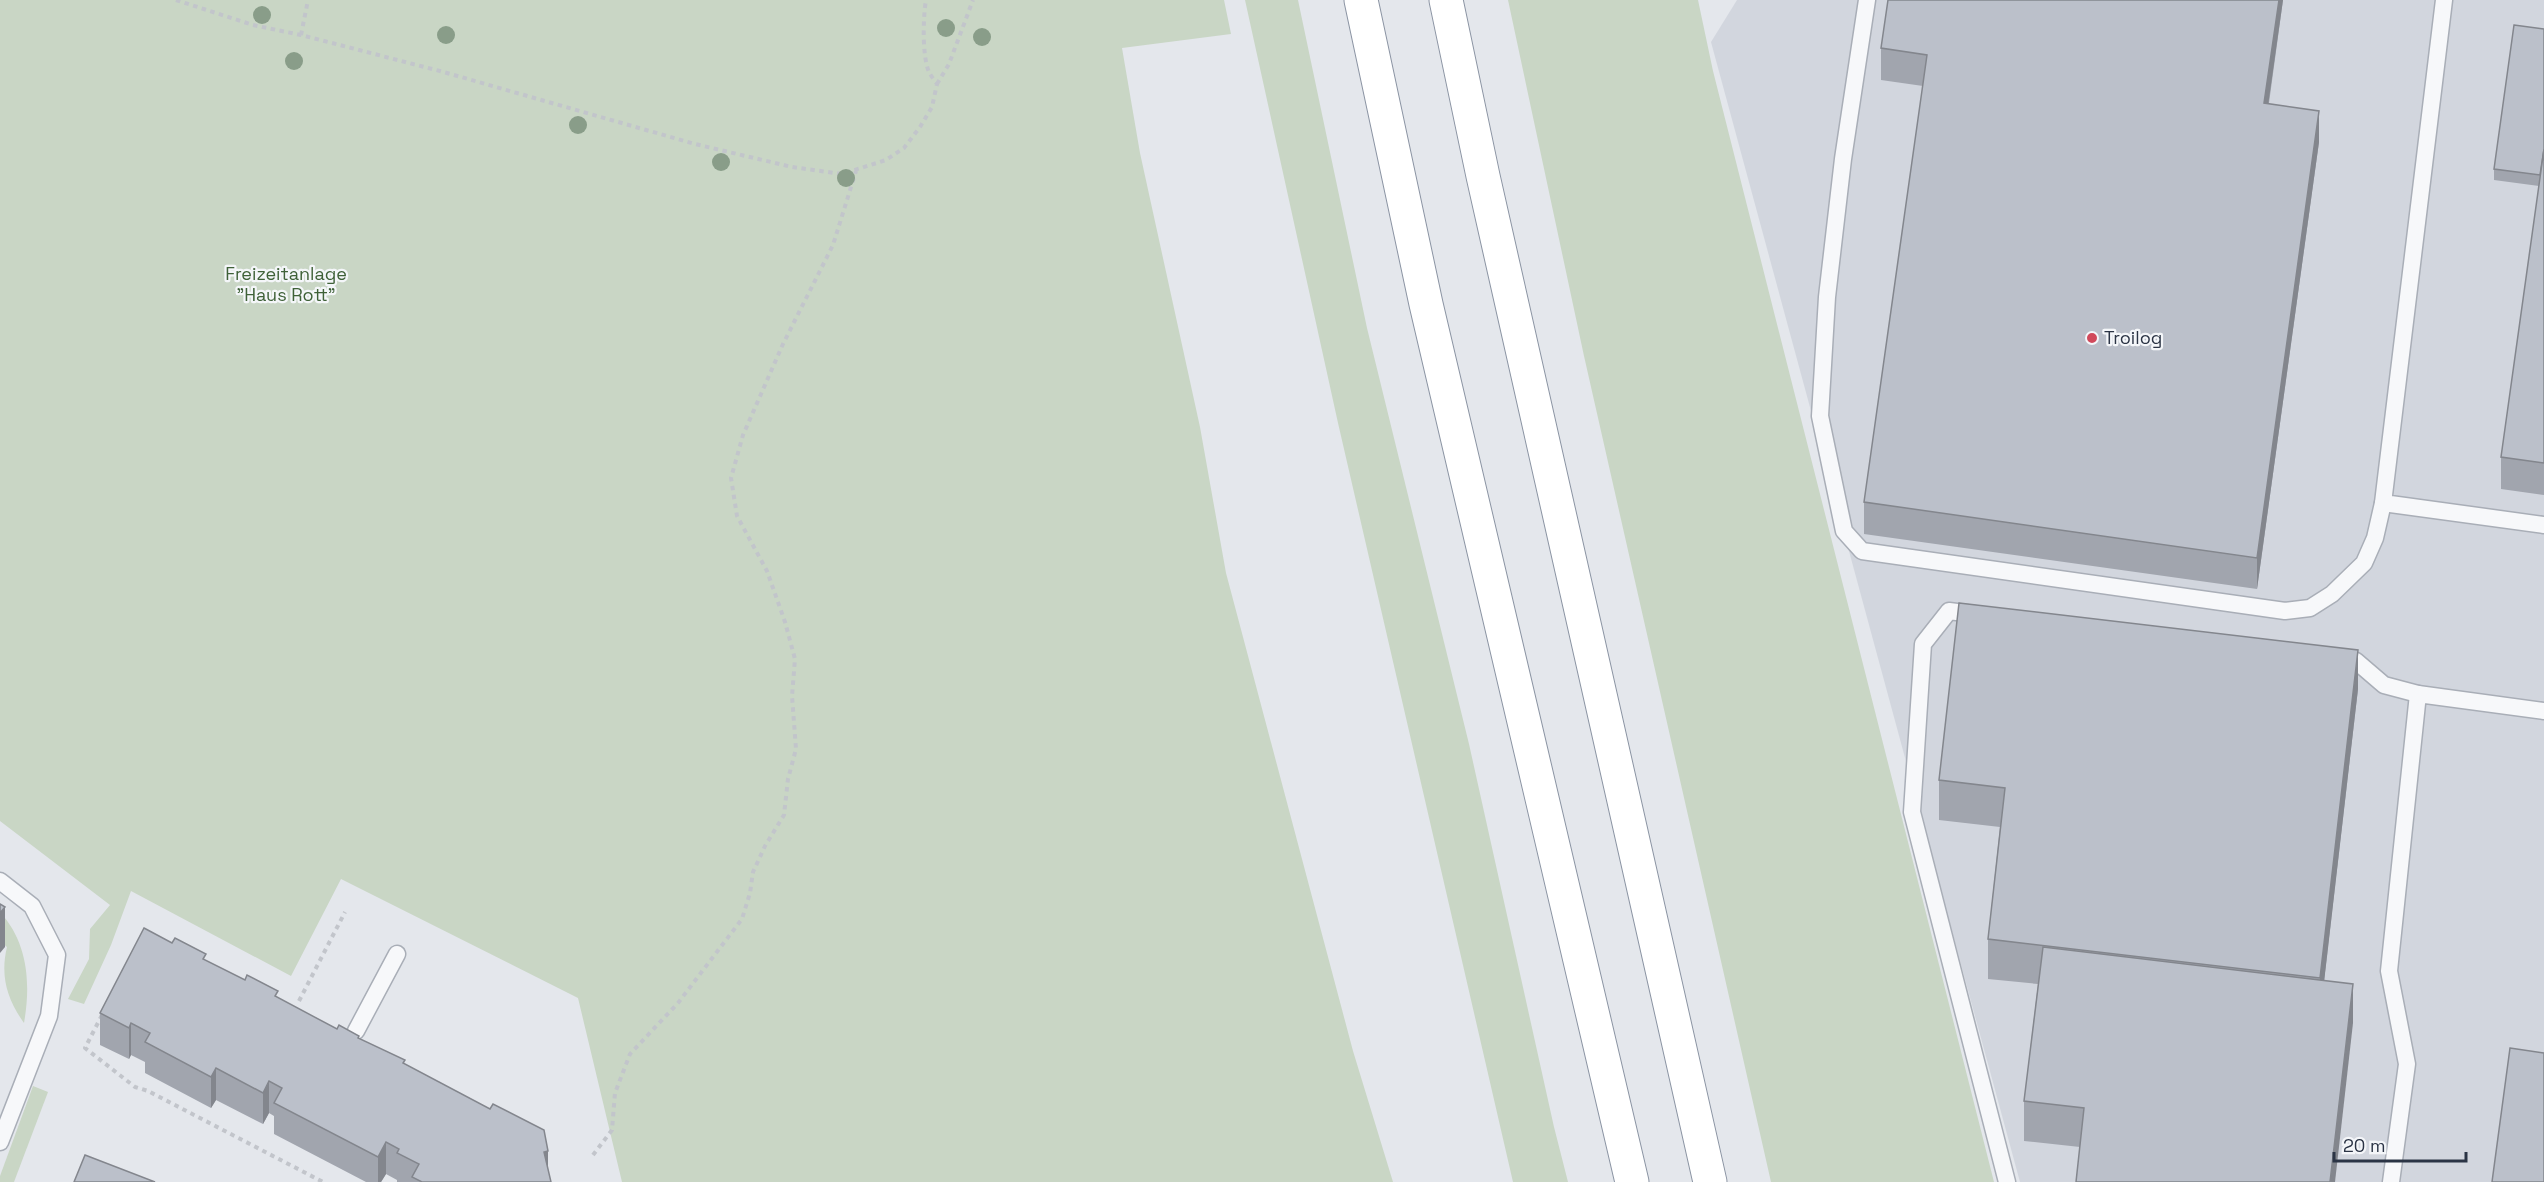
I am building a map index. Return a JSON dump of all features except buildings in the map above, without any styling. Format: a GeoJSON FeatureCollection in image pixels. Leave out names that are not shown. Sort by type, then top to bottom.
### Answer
{"type":"FeatureCollection","features":[{"type":"Feature","properties":{"kind":"highway"},"geometry":{"type":"LineString","coordinates":[[1361,0],[1426,304],[1632,1182]]}},
{"type":"Feature","properties":{"kind":"highway"},"geometry":{"type":"LineString","coordinates":[[1446,0],[1483,176],[1710,1182]]}},
{"type":"Feature","properties":{"kind":"lane"},"geometry":{"type":"LineString","coordinates":[[1867,0],[1827,297],[1820,416],[1844,531],[1862,551],[2285,611],[2310,608],[2332,594],[2364,563],[2375,538],[2383,503],[2444,0]]}},
{"type":"Feature","properties":{"kind":"lane"},"geometry":{"type":"LineString","coordinates":[[2383,503],[2544,525]]}},
{"type":"Feature","properties":{"kind":"lane"},"geometry":{"type":"LineString","coordinates":[[1996,617],[1949,611],[1923,644],[1912,812],[2007,1182]]}},
{"type":"Feature","properties":{"kind":"lane"},"geometry":{"type":"LineString","coordinates":[[2321,657],[2356,661],[2384,686],[2418,694],[2544,711]]}},
{"type":"Feature","properties":{"kind":"lane"},"geometry":{"type":"LineString","coordinates":[[2391,1182],[2408,1064],[2389,971],[2418,694]]}},
{"type":"Feature","properties":{"kind":"lane"},"geometry":{"type":"LineString","coordinates":[[0,881],[32,906],[57,955],[49,1016],[0,1142]]}},
{"type":"Feature","properties":{"kind":"lane"},"geometry":{"type":"LineString","coordinates":[[356,1031],[397,954]]}},
{"type":"Feature","properties":{"kind":"path"},"geometry":{"type":"LineString","coordinates":[[176,0],[253,25],[440,71],[695,144],[792,167],[842,174],[886,160],[904,148],[920,127],[932,107],[937,84],[949,64],[973,0]]}},
{"type":"Feature","properties":{"kind":"path"},"geometry":{"type":"LineString","coordinates":[[301,35],[308,0]]}},
{"type":"Feature","properties":{"kind":"path"},"geometry":{"type":"LineString","coordinates":[[926,0],[924,14],[926,55],[929,72],[937,84]]}},
{"type":"Feature","properties":{"kind":"path"},"geometry":{"type":"LineString","coordinates":[[593,1155],[612,1130],[615,1093],[630,1054],[678,1003],[742,919],[750,893],[753,872],[765,846],[784,815],[796,749],[792,696],[795,659],[767,571],[737,516],[731,478],[742,435],[783,344],[833,245],[856,171]]}},
{"type":"Feature","properties":{"kind":"path"},"geometry":{"type":"LineString","coordinates":[[299,1001],[345,912]]}},
{"type":"Feature","properties":{"kind":"path"},"geometry":{"type":"LineString","coordinates":[[107,1006],[85,1048],[135,1087],[148,1091],[323,1182]]}},
{"type":"Feature","properties":{"kind":"shaded area"},"geometry":{"type":"Polygon","coordinates":[[[1737,0],[2544,0],[2544,1182],[2020,1182],[1711,42],[1737,0]]]}},
{"type":"Feature","properties":{"kind":"green space","name":"Freizeitanlage \"Haus Rott\""},"geometry":{"type":"Polygon","coordinates":[[[0,0],[1224,0],[1231,34],[1122,48],[1140,153],[1200,427],[1226,573],[1353,1051],[1393,1182],[622,1182],[578,998],[341,879],[291,976],[131,891],[111,945],[84,1004],[68,999],[89,959],[90,929],[110,905],[0,821],[0,0]]]}},
{"type":"Feature","properties":{"kind":"green space"},"geometry":{"type":"Polygon","coordinates":[[[1245,0],[1298,0],[1367,328],[1469,744],[1568,1182],[1513,1182],[1338,423],[1245,0]]]}},
{"type":"Feature","properties":{"kind":"green space"},"geometry":{"type":"Polygon","coordinates":[[[1508,0],[1698,0],[1713,71],[1994,1182],[1771,1182],[1584,356],[1508,0]]]}},
{"type":"Feature","properties":{"kind":"green space"},"geometry":{"type":"Polygon","coordinates":[[[0,912],[17,937],[22,950],[27,978],[24,1023],[6,987],[4,968],[7,947],[0,941],[0,912]]]}},
{"type":"Feature","properties":{"kind":"green space"},"geometry":{"type":"Polygon","coordinates":[[[33,1086],[48,1092],[14,1182],[0,1182],[0,1176],[33,1086]]]}},
{"type":"Feature","properties":{"kind":"place","name":"Troilog"},"geometry":{"type":"Point","coordinates":[2092,338]}}]}
